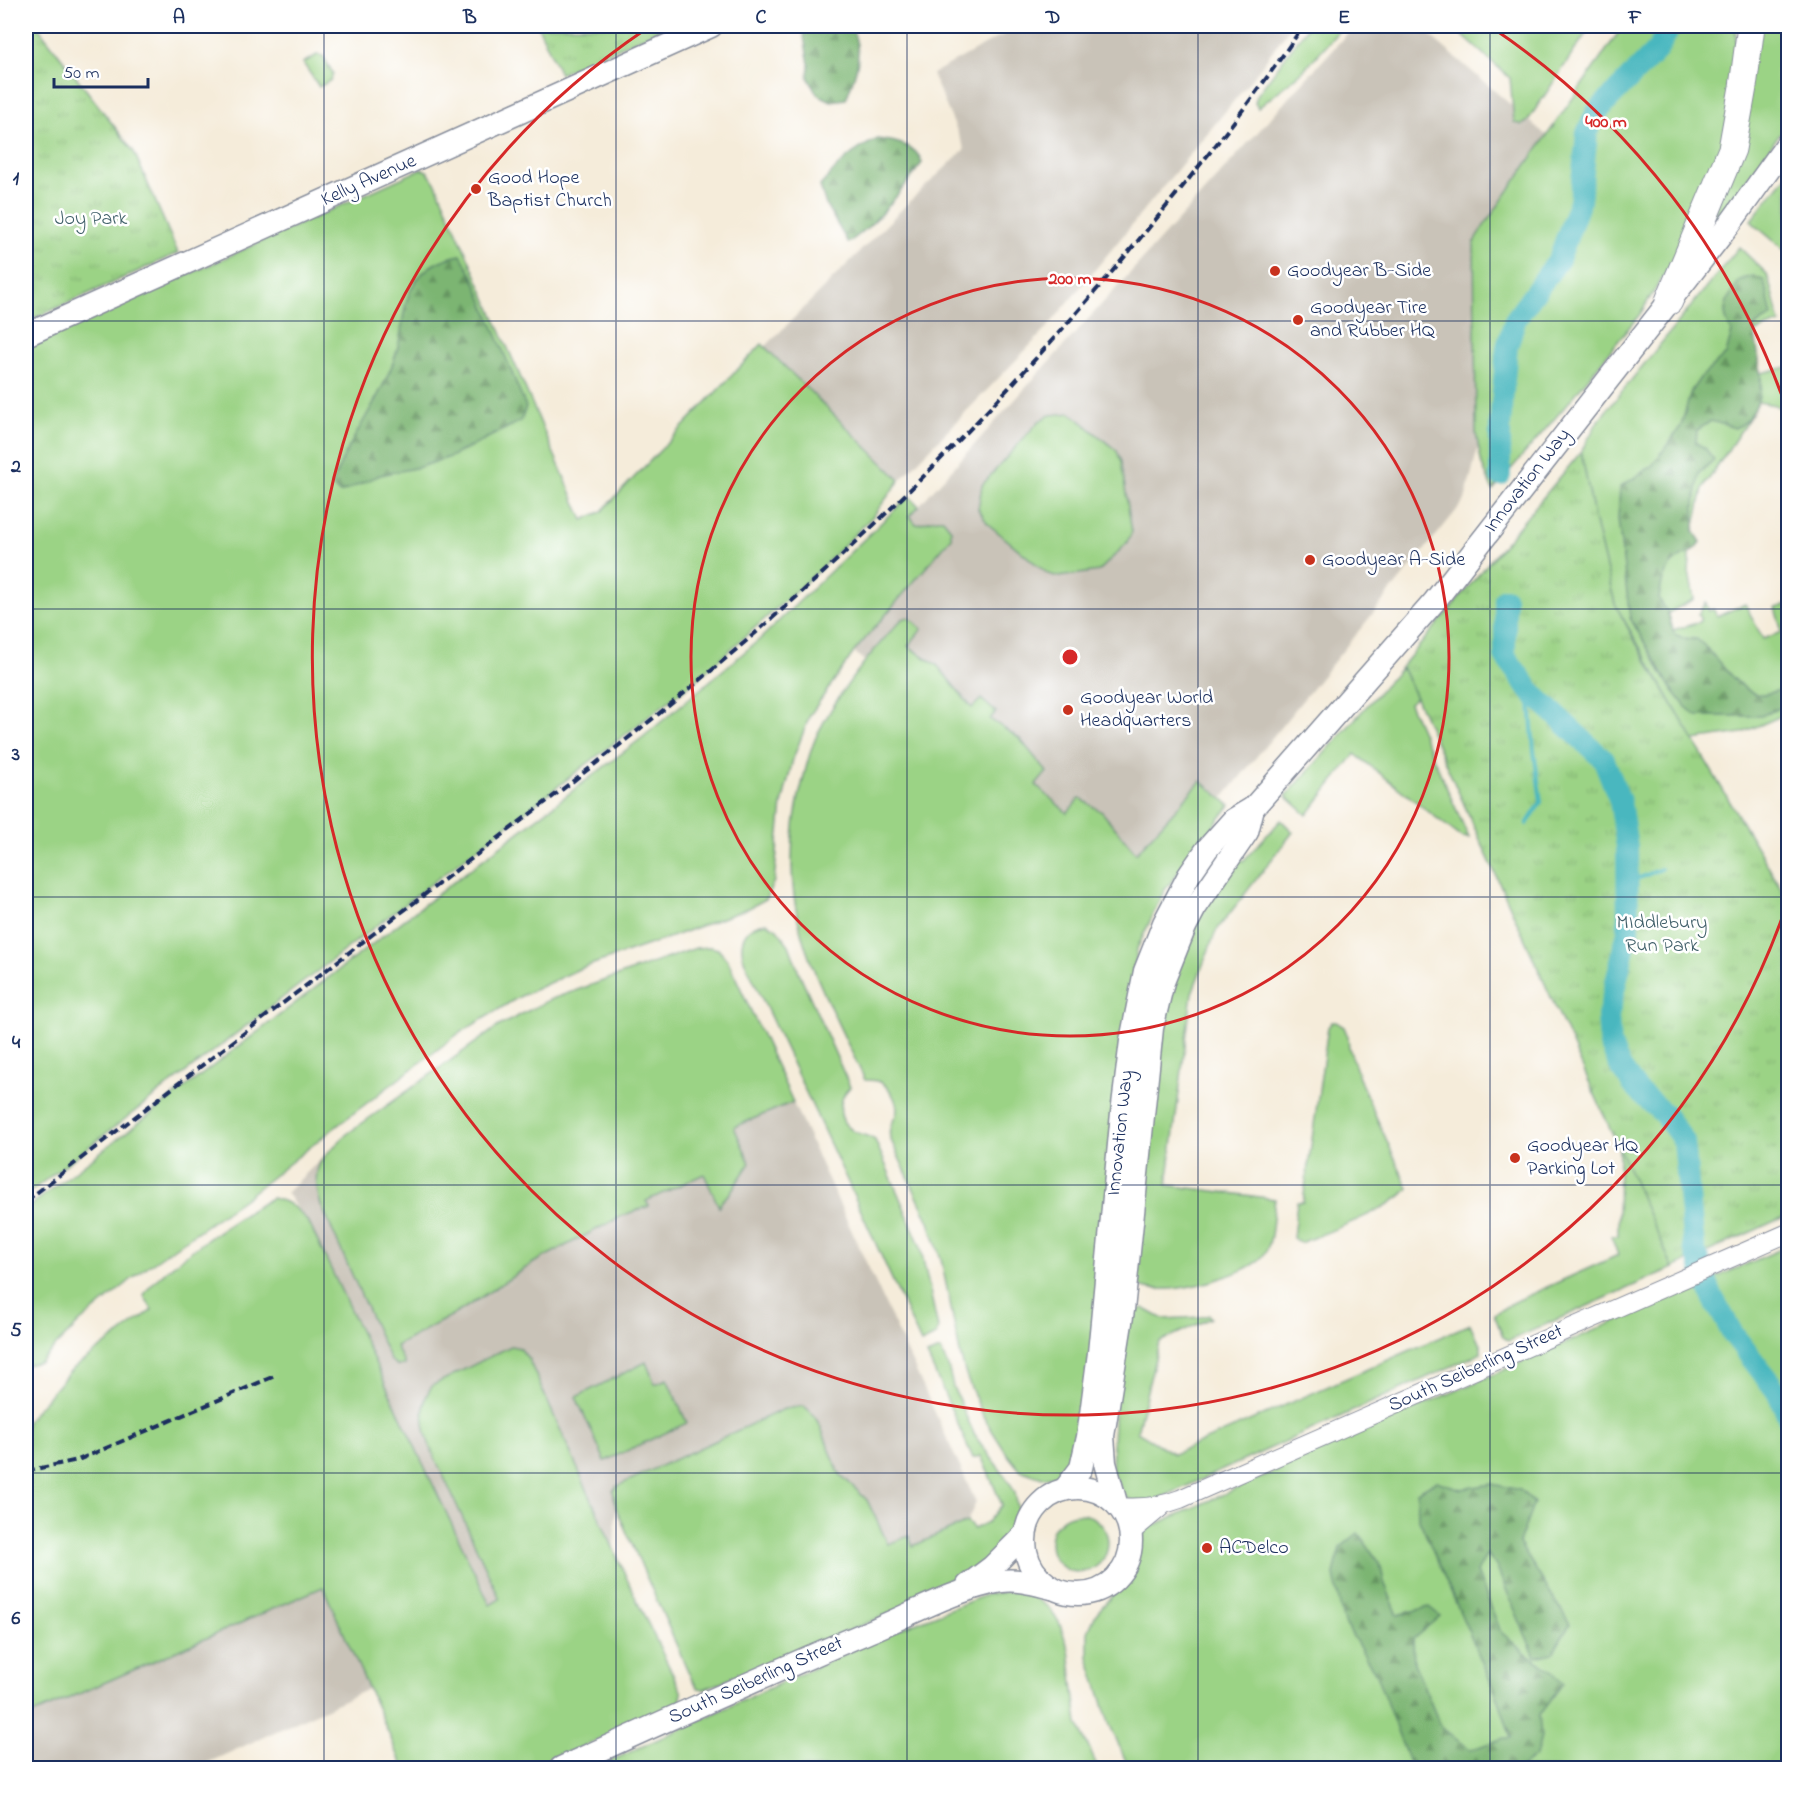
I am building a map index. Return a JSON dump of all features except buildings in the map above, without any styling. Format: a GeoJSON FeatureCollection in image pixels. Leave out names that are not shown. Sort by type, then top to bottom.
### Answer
{"type":"FeatureCollection","features":[{"type":"Feature","properties":{"kind":"highway"},"geometry":{"type":"LineString","coordinates":[[1669,301],[1732,150],[1751,26]]}},
{"type":"Feature","properties":{"kind":"main road","name":"Kelly Avenue"},"geometry":{"type":"LineString","coordinates":[[26,335],[711,26]]}},
{"type":"Feature","properties":{"kind":"main road","name":"Innovation Way"},"geometry":{"type":"LineString","coordinates":[[1065,1489],[1081,1468],[1086,1444],[1099,1353],[1129,1062],[1145,971],[1164,923],[1189,875],[1233,820],[1253,808],[1434,602],[1729,225],[1788,143]]}},
{"type":"Feature","properties":{"kind":"main road","name":"Innovation Way"},"geometry":{"type":"LineString","coordinates":[[1117,1505],[1105,1462],[1103,1436],[1123,1310],[1152,1028],[1163,982],[1181,935],[1195,908],[1247,832],[1253,808]]}},
{"type":"Feature","properties":{"kind":"main road"},"geometry":{"type":"LineString","coordinates":[[1075,1487],[1092,1489],[1117,1505],[1125,1517],[1131,1547],[1127,1561],[1110,1584],[1096,1591],[1082,1594],[1066,1593],[1052,1588],[1039,1578],[1030,1565],[1025,1550],[1025,1534],[1030,1516],[1041,1502],[1048,1496],[1075,1487]]}},
{"type":"Feature","properties":{"kind":"main road","name":"South Seiberling Street"},"geometry":{"type":"LineString","coordinates":[[951,1596],[992,1567],[1025,1534]]}},
{"type":"Feature","properties":{"kind":"main road","name":"South Seiberling Street"},"geometry":{"type":"LineString","coordinates":[[561,1768],[951,1596],[1010,1580],[1052,1588]]}},
{"type":"Feature","properties":{"kind":"street","name":"South Seiberling Street"},"geometry":{"type":"LineString","coordinates":[[1117,1505],[1141,1509],[1162,1506],[1788,1233]]}},
{"type":"Feature","properties":{"kind":"street","name":"South Seiberling Street"},"geometry":{"type":"LineString","coordinates":[[1130,1533],[1162,1506]]}},
{"type":"Feature","properties":{"kind":"shaded area"},"geometry":{"type":"Polygon","coordinates":[[[1019,26],[1291,26],[1247,85],[1047,328],[900,480],[764,348],[965,149],[932,74],[1019,26]]]}},
{"type":"Feature","properties":{"kind":"shaded area","name":"Goodyear Tire and Rubber HQ"},"geometry":{"type":"Polygon","coordinates":[[[1354,26],[1419,26],[1553,141],[1465,500],[1163,872],[1145,917],[817,618],[1354,26]]]}},
{"type":"Feature","properties":{"kind":"shaded area"},"geometry":{"type":"Polygon","coordinates":[[[696,948],[718,949],[728,961],[976,1502],[967,1522],[913,1546],[888,1544],[867,1500],[839,1473],[820,1425],[617,1486],[614,1550],[490,1605],[311,1227],[286,1193],[347,1134],[499,1026],[549,1000],[696,948]]]}},
{"type":"Feature","properties":{"kind":"shaded area"},"geometry":{"type":"Polygon","coordinates":[[[323,1586],[368,1689],[196,1768],[26,1768],[26,1717],[323,1586]]]}},
{"type":"Feature","properties":{"kind":"green space","name":"Joy Park"},"geometry":{"type":"Polygon","coordinates":[[[26,26],[37,26],[134,152],[178,253],[26,322],[26,26]]]}},
{"type":"Feature","properties":{"kind":"green space"},"geometry":{"type":"Polygon","coordinates":[[[538,26],[666,26],[666,27],[560,74],[538,26]]]}},
{"type":"Feature","properties":{"kind":"green space"},"geometry":{"type":"Polygon","coordinates":[[[802,26],[851,26],[857,45],[858,62],[846,99],[831,101],[817,94],[808,77],[809,64],[802,26]]]}},
{"type":"Feature","properties":{"kind":"green space"},"geometry":{"type":"Polygon","coordinates":[[[1308,26],[1343,26],[1303,71],[1258,108],[1255,103],[1257,95],[1308,26]]]}},
{"type":"Feature","properties":{"kind":"green space"},"geometry":{"type":"Polygon","coordinates":[[[1452,26],[1591,26],[1527,122],[1522,125],[1514,122],[1510,78],[1452,26]]]}},
{"type":"Feature","properties":{"kind":"green space"},"geometry":{"type":"Polygon","coordinates":[[[1623,26],[1736,26],[1736,66],[1723,149],[1674,259],[1640,314],[1569,402],[1493,490],[1482,465],[1476,434],[1474,243],[1623,26]]]}},
{"type":"Feature","properties":{"kind":"green space"},"geometry":{"type":"Polygon","coordinates":[[[1758,26],[1788,26],[1788,122],[1710,232],[1758,26]]]}},
{"type":"Feature","properties":{"kind":"green space"},"geometry":{"type":"Polygon","coordinates":[[[317,55],[323,56],[333,73],[331,80],[319,87],[303,63],[317,55]]]}},
{"type":"Feature","properties":{"kind":"green space"},"geometry":{"type":"Polygon","coordinates":[[[878,139],[911,148],[920,157],[922,163],[870,226],[848,243],[826,205],[820,186],[846,159],[860,148],[878,139]]]}},
{"type":"Feature","properties":{"kind":"green space"},"geometry":{"type":"Polygon","coordinates":[[[421,169],[427,171],[436,184],[583,520],[601,512],[762,344],[900,480],[873,516],[814,575],[695,681],[26,1195],[26,348],[421,169]]]}},
{"type":"Feature","properties":{"kind":"green space"},"geometry":{"type":"Polygon","coordinates":[[[1788,174],[1788,253],[1751,220],[1788,174]]]}},
{"type":"Feature","properties":{"kind":"green space"},"geometry":{"type":"Polygon","coordinates":[[[1739,247],[1767,274],[1780,323],[1747,335],[1761,390],[1761,373],[1788,367],[1788,413],[1775,405],[1758,402],[1703,488],[1691,544],[1689,572],[1694,599],[1668,613],[1673,630],[1700,622],[1698,614],[1706,603],[1709,611],[1713,609],[1718,616],[1745,604],[1763,639],[1782,632],[1775,608],[1788,604],[1788,713],[1742,733],[1693,740],[1615,604],[1581,452],[1598,421],[1739,247]]]}},
{"type":"Feature","properties":{"kind":"green space"},"geometry":{"type":"Polygon","coordinates":[[[461,255],[473,277],[526,407],[521,421],[450,457],[420,467],[380,475],[340,493],[332,486],[346,452],[390,371],[399,344],[409,294],[424,271],[434,264],[461,255]]]}},
{"type":"Feature","properties":{"kind":"green space"},"geometry":{"type":"Polygon","coordinates":[[[1753,276],[1764,280],[1772,316],[1754,327],[1760,369],[1759,396],[1755,408],[1747,419],[1735,428],[1711,421],[1697,430],[1696,443],[1705,448],[1714,460],[1699,473],[1694,531],[1701,542],[1695,549],[1669,567],[1662,582],[1659,599],[1668,613],[1674,634],[1683,638],[1697,639],[1732,677],[1756,694],[1788,687],[1788,704],[1761,716],[1697,716],[1686,707],[1669,685],[1630,618],[1618,519],[1620,487],[1652,466],[1681,426],[1691,391],[1700,378],[1726,354],[1732,332],[1725,311],[1728,299],[1740,280],[1753,276]]]}},
{"type":"Feature","properties":{"kind":"green space"},"geometry":{"type":"Polygon","coordinates":[[[1071,413],[1117,451],[1121,462],[1132,532],[1126,544],[1099,571],[1059,577],[1048,574],[988,524],[978,509],[982,485],[1039,421],[1050,415],[1071,413]]]}},
{"type":"Feature","properties":{"kind":"green space","name":"MIddlebury Run Park"},"geometry":{"type":"Polygon","coordinates":[[[1581,452],[1615,604],[1788,900],[1788,1215],[1673,1268],[1403,669],[1399,670],[1581,452]]]}},
{"type":"Feature","properties":{"kind":"green space"},"geometry":{"type":"Polygon","coordinates":[[[909,496],[919,506],[910,516],[916,524],[943,519],[951,529],[951,538],[854,652],[810,715],[793,759],[782,804],[774,881],[766,899],[749,908],[579,969],[519,997],[458,1034],[244,1199],[144,1269],[79,1323],[40,1362],[26,1365],[26,1209],[643,737],[760,639],[909,496]]]}},
{"type":"Feature","properties":{"kind":"green space"},"geometry":{"type":"Polygon","coordinates":[[[909,617],[922,629],[908,646],[937,665],[972,708],[981,699],[996,712],[990,719],[1020,739],[1047,772],[1036,785],[1067,813],[1080,798],[1102,812],[1136,853],[1201,781],[1230,805],[1164,891],[1137,949],[1083,1441],[1066,1475],[1042,1478],[1020,1470],[984,1418],[961,1358],[941,1259],[929,1222],[890,1138],[890,1129],[897,1106],[891,1092],[884,1084],[865,1080],[816,975],[802,937],[797,914],[792,845],[798,799],[814,742],[834,704],[855,674],[902,619],[909,617]]]}},
{"type":"Feature","properties":{"kind":"green space"},"geometry":{"type":"Polygon","coordinates":[[[1403,669],[1416,698],[1409,703],[1469,838],[1461,837],[1355,754],[1307,815],[1286,796],[1399,670],[1403,669]]]}},
{"type":"Feature","properties":{"kind":"green space"},"geometry":{"type":"Polygon","coordinates":[[[1281,820],[1293,832],[1216,931],[1192,993],[1167,1185],[1275,1199],[1269,1245],[1262,1257],[1252,1265],[1219,1279],[1178,1288],[1145,1287],[1135,1282],[1164,1018],[1178,966],[1199,917],[1238,856],[1243,861],[1281,820]]]}},
{"type":"Feature","properties":{"kind":"green space"},"geometry":{"type":"Polygon","coordinates":[[[767,923],[777,929],[789,945],[850,1087],[841,1103],[843,1121],[855,1132],[875,1140],[920,1245],[938,1328],[936,1336],[921,1343],[744,960],[742,946],[748,930],[759,924],[767,923]]]}},
{"type":"Feature","properties":{"kind":"green space"},"geometry":{"type":"Polygon","coordinates":[[[696,948],[718,949],[728,961],[793,1102],[734,1127],[750,1163],[730,1193],[719,1207],[704,1174],[646,1201],[649,1206],[624,1215],[535,1262],[460,1311],[396,1346],[405,1365],[398,1366],[390,1360],[321,1205],[316,1181],[319,1165],[324,1158],[347,1134],[499,1026],[549,1000],[696,948]]]}},
{"type":"Feature","properties":{"kind":"green space"},"geometry":{"type":"Polygon","coordinates":[[[1332,1022],[1344,1027],[1361,1083],[1408,1188],[1390,1203],[1375,1211],[1300,1243],[1293,1238],[1297,1202],[1303,1202],[1328,1027],[1332,1022]]]}},
{"type":"Feature","properties":{"kind":"green space"},"geometry":{"type":"Polygon","coordinates":[[[1619,1146],[1673,1268],[1509,1341],[1503,1337],[1494,1314],[1512,1303],[1618,1255],[1611,1236],[1618,1236],[1619,1146]]]}},
{"type":"Feature","properties":{"kind":"green space"},"geometry":{"type":"Polygon","coordinates":[[[272,1198],[295,1208],[311,1227],[490,1605],[500,1599],[430,1447],[423,1415],[425,1399],[433,1385],[511,1346],[520,1348],[529,1360],[637,1601],[682,1693],[680,1704],[533,1768],[404,1768],[323,1587],[26,1717],[26,1422],[71,1370],[152,1310],[144,1295],[165,1272],[223,1229],[272,1198]]]}},
{"type":"Feature","properties":{"kind":"green space"},"geometry":{"type":"Polygon","coordinates":[[[1788,1246],[1788,1768],[1129,1768],[1109,1723],[1088,1657],[1088,1632],[1096,1614],[1128,1577],[1142,1534],[1150,1527],[1788,1246]]]}},
{"type":"Feature","properties":{"kind":"green space"},"geometry":{"type":"Polygon","coordinates":[[[1143,1308],[1163,1319],[1209,1315],[1211,1318],[1159,1342],[1137,1432],[1174,1454],[1470,1324],[1481,1347],[1481,1353],[1156,1500],[1133,1502],[1125,1496],[1112,1472],[1115,1391],[1131,1312],[1143,1308]]]}},
{"type":"Feature","properties":{"kind":"green space"},"geometry":{"type":"Polygon","coordinates":[[[940,1350],[948,1366],[953,1387],[975,1436],[1015,1493],[1020,1518],[1017,1533],[975,1578],[781,1659],[704,1689],[698,1688],[692,1680],[616,1508],[613,1491],[617,1486],[784,1409],[804,1406],[820,1425],[839,1473],[867,1500],[888,1544],[909,1536],[913,1546],[967,1522],[974,1529],[988,1522],[1002,1505],[981,1456],[973,1458],[927,1355],[940,1350]]]}},
{"type":"Feature","properties":{"kind":"green space"},"geometry":{"type":"Polygon","coordinates":[[[646,1362],[655,1384],[667,1379],[687,1423],[605,1461],[576,1397],[646,1362]]]}},
{"type":"Feature","properties":{"kind":"green space"},"geometry":{"type":"Polygon","coordinates":[[[1436,1481],[1461,1489],[1492,1484],[1520,1490],[1534,1503],[1519,1543],[1570,1624],[1553,1653],[1535,1657],[1496,1566],[1487,1554],[1477,1572],[1501,1632],[1527,1655],[1551,1670],[1563,1683],[1539,1715],[1541,1737],[1536,1756],[1520,1768],[1411,1768],[1376,1674],[1343,1620],[1334,1575],[1340,1548],[1358,1533],[1380,1563],[1384,1582],[1398,1615],[1429,1607],[1440,1616],[1413,1639],[1414,1663],[1441,1727],[1470,1750],[1504,1738],[1511,1738],[1500,1703],[1418,1517],[1417,1492],[1436,1481]]]}},
{"type":"Feature","properties":{"kind":"green space"},"geometry":{"type":"Polygon","coordinates":[[[1073,1514],[1085,1514],[1100,1522],[1108,1537],[1108,1549],[1100,1564],[1085,1572],[1073,1572],[1058,1564],[1050,1549],[1050,1537],[1058,1522],[1073,1514]]]}},
{"type":"Feature","properties":{"kind":"green space"},"geometry":{"type":"Polygon","coordinates":[[[1023,1590],[1048,1607],[1059,1622],[1069,1650],[1078,1724],[1098,1768],[595,1768],[892,1632],[988,1594],[1023,1590]]]}},
{"type":"Feature","properties":{"kind":"waterway"},"geometry":{"type":"LineString","coordinates":[[1500,475],[1500,425],[1507,347],[1515,320],[1559,259],[1580,201],[1587,133],[1596,113],[1657,50],[1671,26]]}},
{"type":"Feature","properties":{"kind":"waterway"},"geometry":{"type":"LineString","coordinates":[[1505,599],[1505,656],[1531,692],[1604,760],[1620,801],[1627,847],[1628,931],[1608,1016],[1610,1044],[1621,1068],[1637,1090],[1664,1114],[1684,1141],[1694,1248],[1712,1296],[1733,1334],[1778,1393],[1788,1417]]}},
{"type":"Feature","properties":{"kind":"waterway"},"geometry":{"type":"LineString","coordinates":[[1527,824],[1541,802],[1529,690]]}},
{"type":"Feature","properties":{"kind":"waterway"},"geometry":{"type":"LineString","coordinates":[[1627,883],[1661,869]]}},
{"type":"Feature","properties":{"kind":"railway"},"geometry":{"type":"LineString","coordinates":[[26,1201],[628,739],[732,653],[839,558],[941,459],[1086,302],[1220,139],[1303,26]]}},
{"type":"Feature","properties":{"kind":"railway"},"geometry":{"type":"LineString","coordinates":[[26,1471],[78,1460],[277,1375]]}},
{"type":"Feature","properties":{"kind":"place","name":"Good Hope Baptist Church"},"geometry":{"type":"Point","coordinates":[476,189]}},
{"type":"Feature","properties":{"kind":"place","name":"Goodyear B-Side"},"geometry":{"type":"Point","coordinates":[1275,271]}},
{"type":"Feature","properties":{"kind":"place","name":"Goodyear Tire and Rubber HQ"},"geometry":{"type":"Point","coordinates":[1298,320]}},
{"type":"Feature","properties":{"kind":"place","name":"Goodyear A-Side"},"geometry":{"type":"Point","coordinates":[1310,560]}},
{"type":"Feature","properties":{"kind":"place","name":"Goodyear World Headquarters"},"geometry":{"type":"Point","coordinates":[1068,710]}},
{"type":"Feature","properties":{"kind":"place","name":"Goodyear HQ Parking Lot"},"geometry":{"type":"Point","coordinates":[1515,1158]}},
{"type":"Feature","properties":{"kind":"place","name":"ACDelco"},"geometry":{"type":"Point","coordinates":[1207,1548]}}]}
